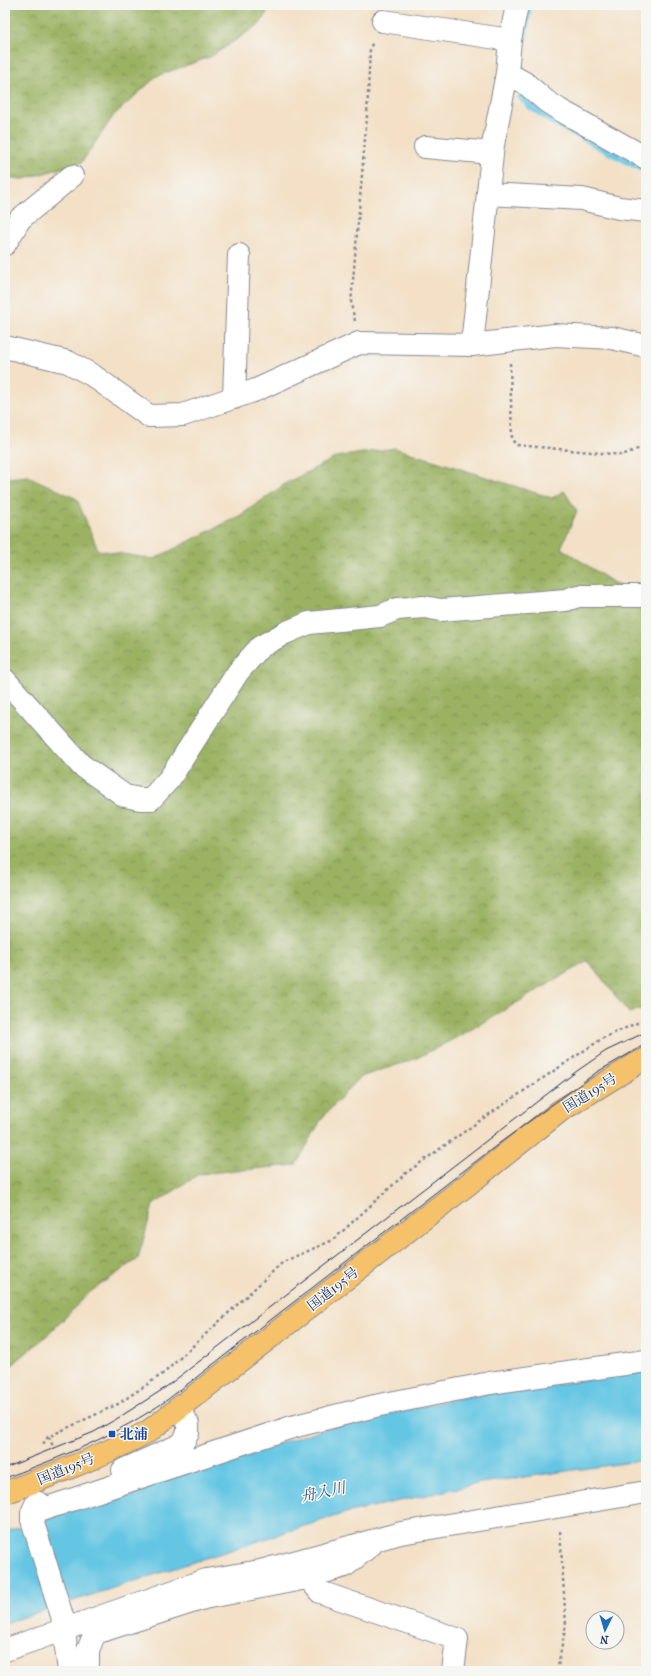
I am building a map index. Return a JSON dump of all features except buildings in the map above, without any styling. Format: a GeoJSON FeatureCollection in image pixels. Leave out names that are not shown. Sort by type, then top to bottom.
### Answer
{"type":"FeatureCollection","features":[{"type":"Feature","properties":{"kind":"highway","name":"国道195号"},"geometry":{"type":"LineString","coordinates":[[5,1493],[120,1447],[149,1431],[468,1185],[560,1111],[594,1089],[646,1059]]}},
{"type":"Feature","properties":{"kind":"street"},"geometry":{"type":"LineString","coordinates":[[472,345],[492,153],[507,73],[510,40],[517,5]]}},
{"type":"Feature","properties":{"kind":"street"},"geometry":{"type":"LineString","coordinates":[[383,21],[510,40]]}},
{"type":"Feature","properties":{"kind":"street"},"geometry":{"type":"LineString","coordinates":[[507,73],[525,83],[546,101],[560,110],[646,158]]}},
{"type":"Feature","properties":{"kind":"street"},"geometry":{"type":"LineString","coordinates":[[425,147],[492,153]]}},
{"type":"Feature","properties":{"kind":"street"},"geometry":{"type":"LineString","coordinates":[[5,244],[20,219],[72,176]]}},
{"type":"Feature","properties":{"kind":"street"},"geometry":{"type":"LineString","coordinates":[[488,194],[582,199],[619,208],[646,211]]}},
{"type":"Feature","properties":{"kind":"street"},"geometry":{"type":"LineString","coordinates":[[234,398],[239,256]]}},
{"type":"Feature","properties":{"kind":"street"},"geometry":{"type":"LineString","coordinates":[[5,347],[68,362],[92,374],[149,416],[183,415],[234,398],[256,390],[359,343],[472,345],[555,335],[612,338],[646,346]]}},
{"type":"Feature","properties":{"kind":"street"},"geometry":{"type":"LineString","coordinates":[[5,680],[81,765],[125,796],[140,799],[151,799],[170,778],[238,672],[260,648],[285,633],[310,623],[380,616],[397,609],[424,608],[441,610],[566,600],[578,596],[646,596]]}},
{"type":"Feature","properties":{"kind":"street"},"geometry":{"type":"LineString","coordinates":[[32,1517],[292,1427],[375,1406],[490,1382],[646,1361]]}},
{"type":"Feature","properties":{"kind":"street"},"geometry":{"type":"LineString","coordinates":[[69,1671],[63,1623],[32,1517],[36,1504],[94,1483],[182,1444],[188,1433],[188,1424],[179,1408]]}},
{"type":"Feature","properties":{"kind":"street"},"geometry":{"type":"LineString","coordinates":[[5,1650],[63,1623],[206,1580],[260,1571],[402,1533],[646,1492]]}},
{"type":"Feature","properties":{"kind":"street"},"geometry":{"type":"LineString","coordinates":[[88,1671],[88,1650],[95,1633],[204,1598],[308,1577],[345,1566],[377,1540]]}},
{"type":"Feature","properties":{"kind":"street"},"geometry":{"type":"LineString","coordinates":[[308,1577],[320,1592],[457,1639],[453,1671]]}},
{"type":"Feature","properties":{"kind":"path"},"geometry":{"type":"LineString","coordinates":[[359,343],[351,304],[367,116],[370,48],[383,21]]}},
{"type":"Feature","properties":{"kind":"path"},"geometry":{"type":"LineString","coordinates":[[510,340],[512,440],[517,445],[622,455],[646,446]]}},
{"type":"Feature","properties":{"kind":"path"},"geometry":{"type":"LineString","coordinates":[[43,1444],[48,1437],[118,1404],[164,1373],[283,1262],[333,1240],[406,1173],[479,1121],[604,1038],[646,1019]]}},
{"type":"Feature","properties":{"kind":"path"},"geometry":{"type":"LineString","coordinates":[[557,1671],[566,1625],[559,1507]]}},
{"type":"Feature","properties":{"kind":"green space"},"geometry":{"type":"Polygon","coordinates":[[[5,5],[271,5],[260,24],[210,57],[157,76],[114,115],[82,162],[24,179],[5,178],[5,5]]]}},
{"type":"Feature","properties":{"kind":"green space"},"geometry":{"type":"Polygon","coordinates":[[[395,448],[552,498],[564,491],[577,511],[561,548],[646,604],[646,1007],[629,1013],[588,961],[465,1033],[415,1059],[360,1077],[322,1118],[296,1165],[199,1174],[153,1205],[138,1259],[90,1292],[51,1332],[5,1371],[5,478],[28,476],[77,499],[98,550],[154,559],[241,515],[288,482],[337,457],[395,448]]]}},
{"type":"Feature","properties":{"kind":"water","name":"舟入川"},"geometry":{"type":"Polygon","coordinates":[[[646,1372],[646,1460],[481,1483],[345,1513],[5,1623],[5,1532],[327,1428],[469,1396],[646,1372]]]}},
{"type":"Feature","properties":{"kind":"waterway"},"geometry":{"type":"LineString","coordinates":[[520,56],[529,5]]}},
{"type":"Feature","properties":{"kind":"waterway"},"geometry":{"type":"LineString","coordinates":[[521,97],[530,106],[557,124],[646,171]]}},
{"type":"Feature","properties":{"kind":"tram line"},"geometry":{"type":"LineString","coordinates":[[5,1468],[94,1432],[162,1390],[577,1071],[606,1051],[646,1032]]}},
{"type":"Feature","properties":{"kind":"tram line"},"geometry":{"type":"LineString","coordinates":[[5,1478],[47,1462],[109,1435],[148,1413],[167,1400],[501,1142],[597,1072],[646,1044]]}},
{"type":"Feature","properties":{"kind":"place","name":"北浦"},"geometry":{"type":"Point","coordinates":[112,1434]}}]}
